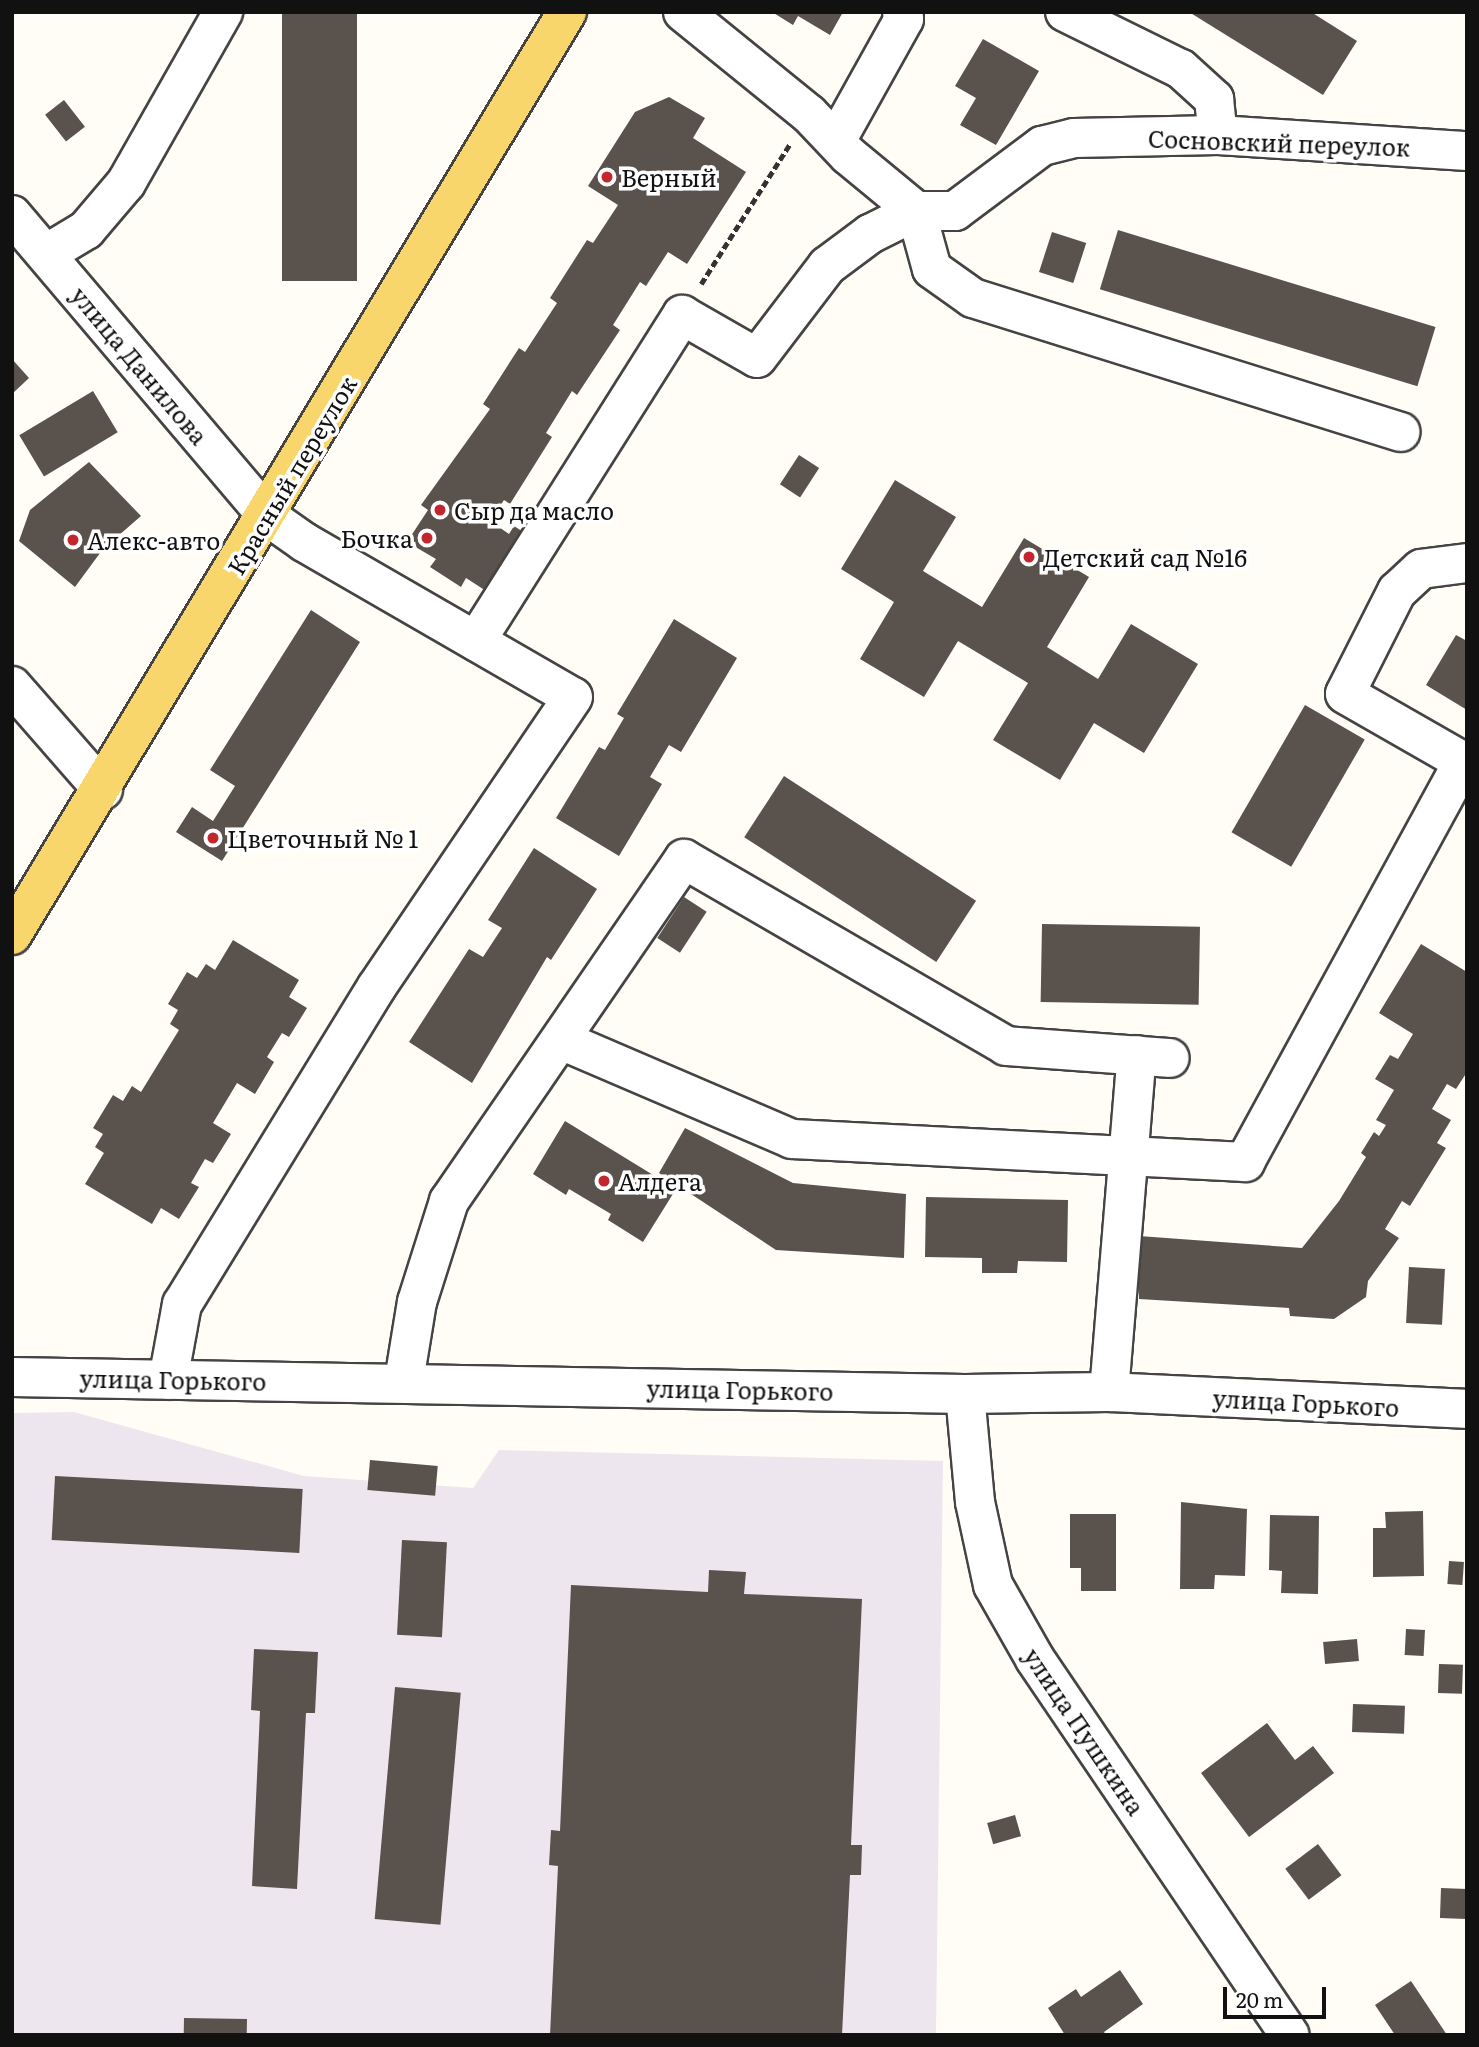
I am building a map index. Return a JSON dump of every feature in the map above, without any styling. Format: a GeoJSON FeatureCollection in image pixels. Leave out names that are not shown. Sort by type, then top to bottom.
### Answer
{"type":"FeatureCollection","features":[{"type":"Feature","properties":{"kind":"main road","name":"Красный переулок"},"geometry":{"type":"LineString","coordinates":[[12,936],[103,790],[567,12]]}},
{"type":"Feature","properties":{"kind":"street"},"geometry":{"type":"LineString","coordinates":[[26,241],[86,230],[126,183],[223,12]]}},
{"type":"Feature","properties":{"kind":"street"},"geometry":{"type":"LineString","coordinates":[[683,12],[809,114],[836,142],[916,211],[932,269],[973,298],[1400,432]]}},
{"type":"Feature","properties":{"kind":"street"},"geometry":{"type":"LineString","coordinates":[[836,142],[904,19],[902,12]]}},
{"type":"Feature","properties":{"kind":"street"},"geometry":{"type":"LineString","coordinates":[[1065,12],[1181,69],[1214,99],[1218,135]]}},
{"type":"Feature","properties":{"kind":"street","name":"Сосновский переулок"},"geometry":{"type":"LineString","coordinates":[[916,211],[955,211],[1042,146],[1074,138],[1218,135],[1467,150]]}},
{"type":"Feature","properties":{"kind":"street"},"geometry":{"type":"LineString","coordinates":[[476,641],[682,315],[757,358],[827,266],[870,233],[916,211]]}},
{"type":"Feature","properties":{"kind":"street","name":"улица Данилова"},"geometry":{"type":"LineString","coordinates":[[26,241],[267,516],[572,697],[376,988],[182,1304],[168,1380]]}},
{"type":"Feature","properties":{"kind":"street"},"geometry":{"type":"LineString","coordinates":[[561,1040],[792,1139],[1245,1162],[1465,763],[1345,694],[1397,591],[1421,569],[1467,563]]}},
{"type":"Feature","properties":{"kind":"street"},"geometry":{"type":"LineString","coordinates":[[12,686],[103,790]]}},
{"type":"Feature","properties":{"kind":"street"},"geometry":{"type":"LineString","coordinates":[[404,1381],[417,1302],[449,1201],[684,859],[1006,1046],[1153,1057],[1131,1156],[1109,1392]]}},
{"type":"Feature","properties":{"kind":"street","name":"улица Горького"},"geometry":{"type":"LineString","coordinates":[[12,1377],[404,1381],[965,1394],[1109,1392],[1466,1407]]}},
{"type":"Feature","properties":{"kind":"street","name":"улица Пушкина"},"geometry":{"type":"LineString","coordinates":[[965,1394],[975,1502],[993,1585],[1035,1659],[1290,2035]]}},
{"type":"Feature","properties":{"kind":"path"},"geometry":{"type":"LineString","coordinates":[[682,315],[809,114]]}},
{"type":"Feature","properties":{"kind":"shaded area"},"geometry":{"type":"Polygon","coordinates":[[[74,1412],[304,1476],[473,1488],[499,1450],[943,1461],[936,2035],[12,2035],[12,1413],[74,1412]]]}},
{"type":"Feature","properties":{"kind":"building"},"geometry":{"type":"Polygon","coordinates":[[[282,12],[357,12],[357,281],[282,281],[282,12]]]}},
{"type":"Feature","properties":{"kind":"building"},"geometry":{"type":"Polygon","coordinates":[[[772,12],[843,12],[830,35],[798,16],[793,25],[772,12]]]}},
{"type":"Feature","properties":{"kind":"building"},"geometry":{"type":"Polygon","coordinates":[[[1189,12],[1311,12],[1357,41],[1323,95],[1189,12]]]}},
{"type":"Feature","properties":{"kind":"building"},"geometry":{"type":"Polygon","coordinates":[[[983,39],[1039,71],[996,145],[960,125],[976,98],[955,86],[983,39]]]}},
{"type":"Feature","properties":{"kind":"building"},"geometry":{"type":"Polygon","coordinates":[[[669,97],[705,118],[693,138],[746,172],[687,264],[668,252],[646,286],[640,282],[613,325],[620,330],[577,395],[572,391],[546,433],[552,437],[510,504],[504,500],[490,521],[509,534],[514,526],[528,535],[497,598],[466,578],[461,587],[430,567],[436,559],[407,542],[428,510],[421,505],[490,409],[483,404],[519,348],[525,352],[557,303],[550,298],[587,240],[593,243],[618,205],[588,186],[635,112],[669,97]]]}},
{"type":"Feature","properties":{"kind":"building"},"geometry":{"type":"Polygon","coordinates":[[[64,100],[85,127],[66,142],[45,115],[64,100]]]}},
{"type":"Feature","properties":{"kind":"building"},"geometry":{"type":"Polygon","coordinates":[[[1118,230],[1435,327],[1417,386],[1100,289],[1118,230]]]}},
{"type":"Feature","properties":{"kind":"building"},"geometry":{"type":"Polygon","coordinates":[[[1052,232],[1086,243],[1073,283],[1039,272],[1052,232]]]}},
{"type":"Feature","properties":{"kind":"building"},"geometry":{"type":"Polygon","coordinates":[[[12,359],[29,378],[12,394],[12,359]]]}},
{"type":"Feature","properties":{"kind":"building"},"geometry":{"type":"Polygon","coordinates":[[[93,391],[118,432],[44,476],[19,435],[93,391]]]}},
{"type":"Feature","properties":{"kind":"building"},"geometry":{"type":"Polygon","coordinates":[[[799,455],[819,468],[800,497],[780,484],[799,455]]]}},
{"type":"Feature","properties":{"kind":"building"},"geometry":{"type":"Polygon","coordinates":[[[89,462],[141,516],[103,549],[75,587],[19,541],[30,510],[89,462]]]}},
{"type":"Feature","properties":{"kind":"building"},"geometry":{"type":"Polygon","coordinates":[[[895,480],[956,517],[923,571],[982,607],[1024,538],[1089,577],[1047,647],[1098,679],[1131,624],[1198,664],[1144,753],[1094,723],[1060,780],[993,740],[1028,683],[958,641],[924,697],[860,659],[894,602],[841,569],[895,480]]]}},
{"type":"Feature","properties":{"kind":"building"},"geometry":{"type":"Polygon","coordinates":[[[311,610],[360,642],[222,861],[176,832],[192,807],[213,821],[235,786],[210,770],[311,610]]]}},
{"type":"Feature","properties":{"kind":"building"},"geometry":{"type":"Polygon","coordinates":[[[674,619],[737,658],[681,752],[669,745],[650,777],[662,784],[619,856],[556,818],[599,747],[605,750],[624,718],[617,714],[674,619]]]}},
{"type":"Feature","properties":{"kind":"building"},"geometry":{"type":"Polygon","coordinates":[[[1456,635],[1467,641],[1467,710],[1426,685],[1456,635]]]}},
{"type":"Feature","properties":{"kind":"building"},"geometry":{"type":"Polygon","coordinates":[[[1305,705],[1365,740],[1291,867],[1232,832],[1305,705]]]}},
{"type":"Feature","properties":{"kind":"building"},"geometry":{"type":"Polygon","coordinates":[[[784,776],[976,901],[936,962],[744,837],[784,776]]]}},
{"type":"Feature","properties":{"kind":"building"},"geometry":{"type":"Polygon","coordinates":[[[534,848],[597,889],[551,960],[547,957],[472,1083],[409,1042],[469,949],[483,957],[502,928],[488,920],[534,848]]]}},
{"type":"Feature","properties":{"kind":"building"},"geometry":{"type":"Polygon","coordinates":[[[684,897],[707,912],[680,953],[657,938],[684,897]]]}},
{"type":"Feature","properties":{"kind":"building"},"geometry":{"type":"Polygon","coordinates":[[[1042,924],[1200,927],[1199,1005],[1041,1002],[1042,924]]]}},
{"type":"Feature","properties":{"kind":"building"},"geometry":{"type":"Polygon","coordinates":[[[233,940],[299,980],[289,997],[307,1008],[289,1037],[282,1033],[267,1057],[274,1062],[255,1094],[237,1083],[213,1123],[231,1134],[213,1163],[205,1159],[191,1183],[199,1187],[179,1219],[161,1208],[152,1224],[85,1184],[104,1153],[95,1147],[103,1134],[93,1128],[113,1095],[123,1101],[132,1086],[141,1092],[179,1030],[170,1024],[178,1010],[168,1004],[187,972],[197,978],[206,964],[215,970],[233,940]]]}},
{"type":"Feature","properties":{"kind":"building"},"geometry":{"type":"Polygon","coordinates":[[[1421,944],[1467,972],[1467,1072],[1456,1089],[1447,1084],[1432,1109],[1451,1120],[1437,1143],[1446,1148],[1410,1206],[1402,1201],[1385,1229],[1399,1238],[1368,1281],[1366,1297],[1334,1319],[1290,1316],[1289,1308],[1139,1299],[1139,1236],[1302,1248],[1339,1201],[1366,1157],[1361,1153],[1374,1132],[1379,1136],[1386,1125],[1376,1120],[1394,1090],[1375,1079],[1390,1055],[1398,1059],[1413,1034],[1379,1013],[1421,944]]]}},
{"type":"Feature","properties":{"kind":"building","name":"Алдега"},"geometry":{"type":"Polygon","coordinates":[[[565,1121],[676,1189],[643,1242],[608,1220],[611,1214],[569,1189],[566,1195],[533,1174],[565,1121]]]}},
{"type":"Feature","properties":{"kind":"building"},"geometry":{"type":"Polygon","coordinates":[[[685,1128],[793,1183],[906,1194],[904,1258],[776,1250],[659,1173],[685,1128]]]}},
{"type":"Feature","properties":{"kind":"building"},"geometry":{"type":"Polygon","coordinates":[[[926,1197],[1068,1200],[1067,1262],[1018,1261],[1017,1273],[982,1273],[982,1258],[925,1257],[926,1197]]]}},
{"type":"Feature","properties":{"kind":"building"},"geometry":{"type":"Polygon","coordinates":[[[1409,1267],[1445,1269],[1442,1325],[1406,1323],[1409,1267]]]}},
{"type":"Feature","properties":{"kind":"building"},"geometry":{"type":"Polygon","coordinates":[[[370,1460],[438,1466],[435,1496],[367,1490],[370,1460]]]}},
{"type":"Feature","properties":{"kind":"building"},"geometry":{"type":"Polygon","coordinates":[[[55,1476],[303,1489],[299,1553],[52,1540],[55,1476]]]}},
{"type":"Feature","properties":{"kind":"building"},"geometry":{"type":"Polygon","coordinates":[[[1181,1502],[1247,1509],[1245,1576],[1215,1575],[1214,1589],[1180,1589],[1181,1502]]]}},
{"type":"Feature","properties":{"kind":"building"},"geometry":{"type":"Polygon","coordinates":[[[1423,1511],[1424,1576],[1373,1577],[1373,1528],[1386,1528],[1385,1512],[1423,1511]]]}},
{"type":"Feature","properties":{"kind":"building"},"geometry":{"type":"Polygon","coordinates":[[[1070,1514],[1116,1514],[1116,1591],[1081,1591],[1081,1568],[1070,1568],[1070,1514]]]}},
{"type":"Feature","properties":{"kind":"building"},"geometry":{"type":"Polygon","coordinates":[[[1270,1515],[1319,1516],[1318,1594],[1281,1593],[1282,1571],[1269,1570],[1270,1515]]]}},
{"type":"Feature","properties":{"kind":"building"},"geometry":{"type":"Polygon","coordinates":[[[402,1540],[447,1542],[442,1637],[397,1635],[402,1540]]]}},
{"type":"Feature","properties":{"kind":"building"},"geometry":{"type":"Polygon","coordinates":[[[1449,1561],[1464,1562],[1462,1585],[1447,1584],[1449,1561]]]}},
{"type":"Feature","properties":{"kind":"building"},"geometry":{"type":"Polygon","coordinates":[[[709,1570],[746,1572],[744,1594],[862,1599],[851,1845],[862,1845],[861,1875],[850,1875],[842,2035],[550,2035],[558,1866],[549,1865],[551,1830],[560,1831],[571,1585],[708,1592],[709,1570]]]}},
{"type":"Feature","properties":{"kind":"building"},"geometry":{"type":"Polygon","coordinates":[[[1406,1629],[1425,1630],[1424,1656],[1405,1655],[1406,1629]]]}},
{"type":"Feature","properties":{"kind":"building"},"geometry":{"type":"Polygon","coordinates":[[[1357,1639],[1359,1661],[1325,1664],[1323,1642],[1357,1639]]]}},
{"type":"Feature","properties":{"kind":"building"},"geometry":{"type":"Polygon","coordinates":[[[254,1649],[318,1652],[315,1713],[306,1713],[297,1889],[252,1886],[260,1711],[251,1710],[254,1649]]]}},
{"type":"Feature","properties":{"kind":"building"},"geometry":{"type":"Polygon","coordinates":[[[1439,1664],[1463,1665],[1462,1694],[1438,1693],[1439,1664]]]}},
{"type":"Feature","properties":{"kind":"building"},"geometry":{"type":"Polygon","coordinates":[[[395,1687],[461,1693],[440,1925],[375,1919],[395,1687]]]}},
{"type":"Feature","properties":{"kind":"building"},"geometry":{"type":"Polygon","coordinates":[[[1353,1704],[1405,1706],[1404,1734],[1352,1732],[1353,1704]]]}},
{"type":"Feature","properties":{"kind":"building"},"geometry":{"type":"Polygon","coordinates":[[[1267,1723],[1295,1760],[1313,1746],[1334,1773],[1249,1837],[1201,1773],[1267,1723]]]}},
{"type":"Feature","properties":{"kind":"building"},"geometry":{"type":"Polygon","coordinates":[[[1015,1815],[1021,1836],[993,1844],[987,1823],[1015,1815]]]}},
{"type":"Feature","properties":{"kind":"building"},"geometry":{"type":"Polygon","coordinates":[[[1318,1844],[1341,1875],[1309,1900],[1285,1869],[1318,1844]]]}},
{"type":"Feature","properties":{"kind":"building"},"geometry":{"type":"Polygon","coordinates":[[[1441,1888],[1467,1889],[1466,1919],[1440,1918],[1441,1888]]]}},
{"type":"Feature","properties":{"kind":"building"},"geometry":{"type":"Polygon","coordinates":[[[1120,1970],[1143,2004],[1104,2032],[1106,2035],[1065,2035],[1048,2008],[1076,1989],[1081,1997],[1120,1970]]]}},
{"type":"Feature","properties":{"kind":"building"},"geometry":{"type":"Polygon","coordinates":[[[1411,1981],[1447,2035],[1395,2035],[1375,2005],[1411,1981]]]}},
{"type":"Feature","properties":{"kind":"building"},"geometry":{"type":"Polygon","coordinates":[[[184,2018],[247,2019],[247,2035],[184,2035],[184,2018]]]}},
{"type":"Feature","properties":{"kind":"place","name":"Верный"},"geometry":{"type":"Point","coordinates":[607,177]}},
{"type":"Feature","properties":{"kind":"place","name":"Сыр да масло"},"geometry":{"type":"Point","coordinates":[440,510]}},
{"type":"Feature","properties":{"kind":"place","name":"Бочка"},"geometry":{"type":"Point","coordinates":[427,538]}},
{"type":"Feature","properties":{"kind":"place","name":"Алекс-авто"},"geometry":{"type":"Point","coordinates":[73,540]}},
{"type":"Feature","properties":{"kind":"place","name":"Детский сад №16"},"geometry":{"type":"Point","coordinates":[1029,557]}},
{"type":"Feature","properties":{"kind":"place","name":"Цветочный № 1"},"geometry":{"type":"Point","coordinates":[213,838]}},
{"type":"Feature","properties":{"kind":"place","name":"Алдега"},"geometry":{"type":"Point","coordinates":[604,1181]}}]}
